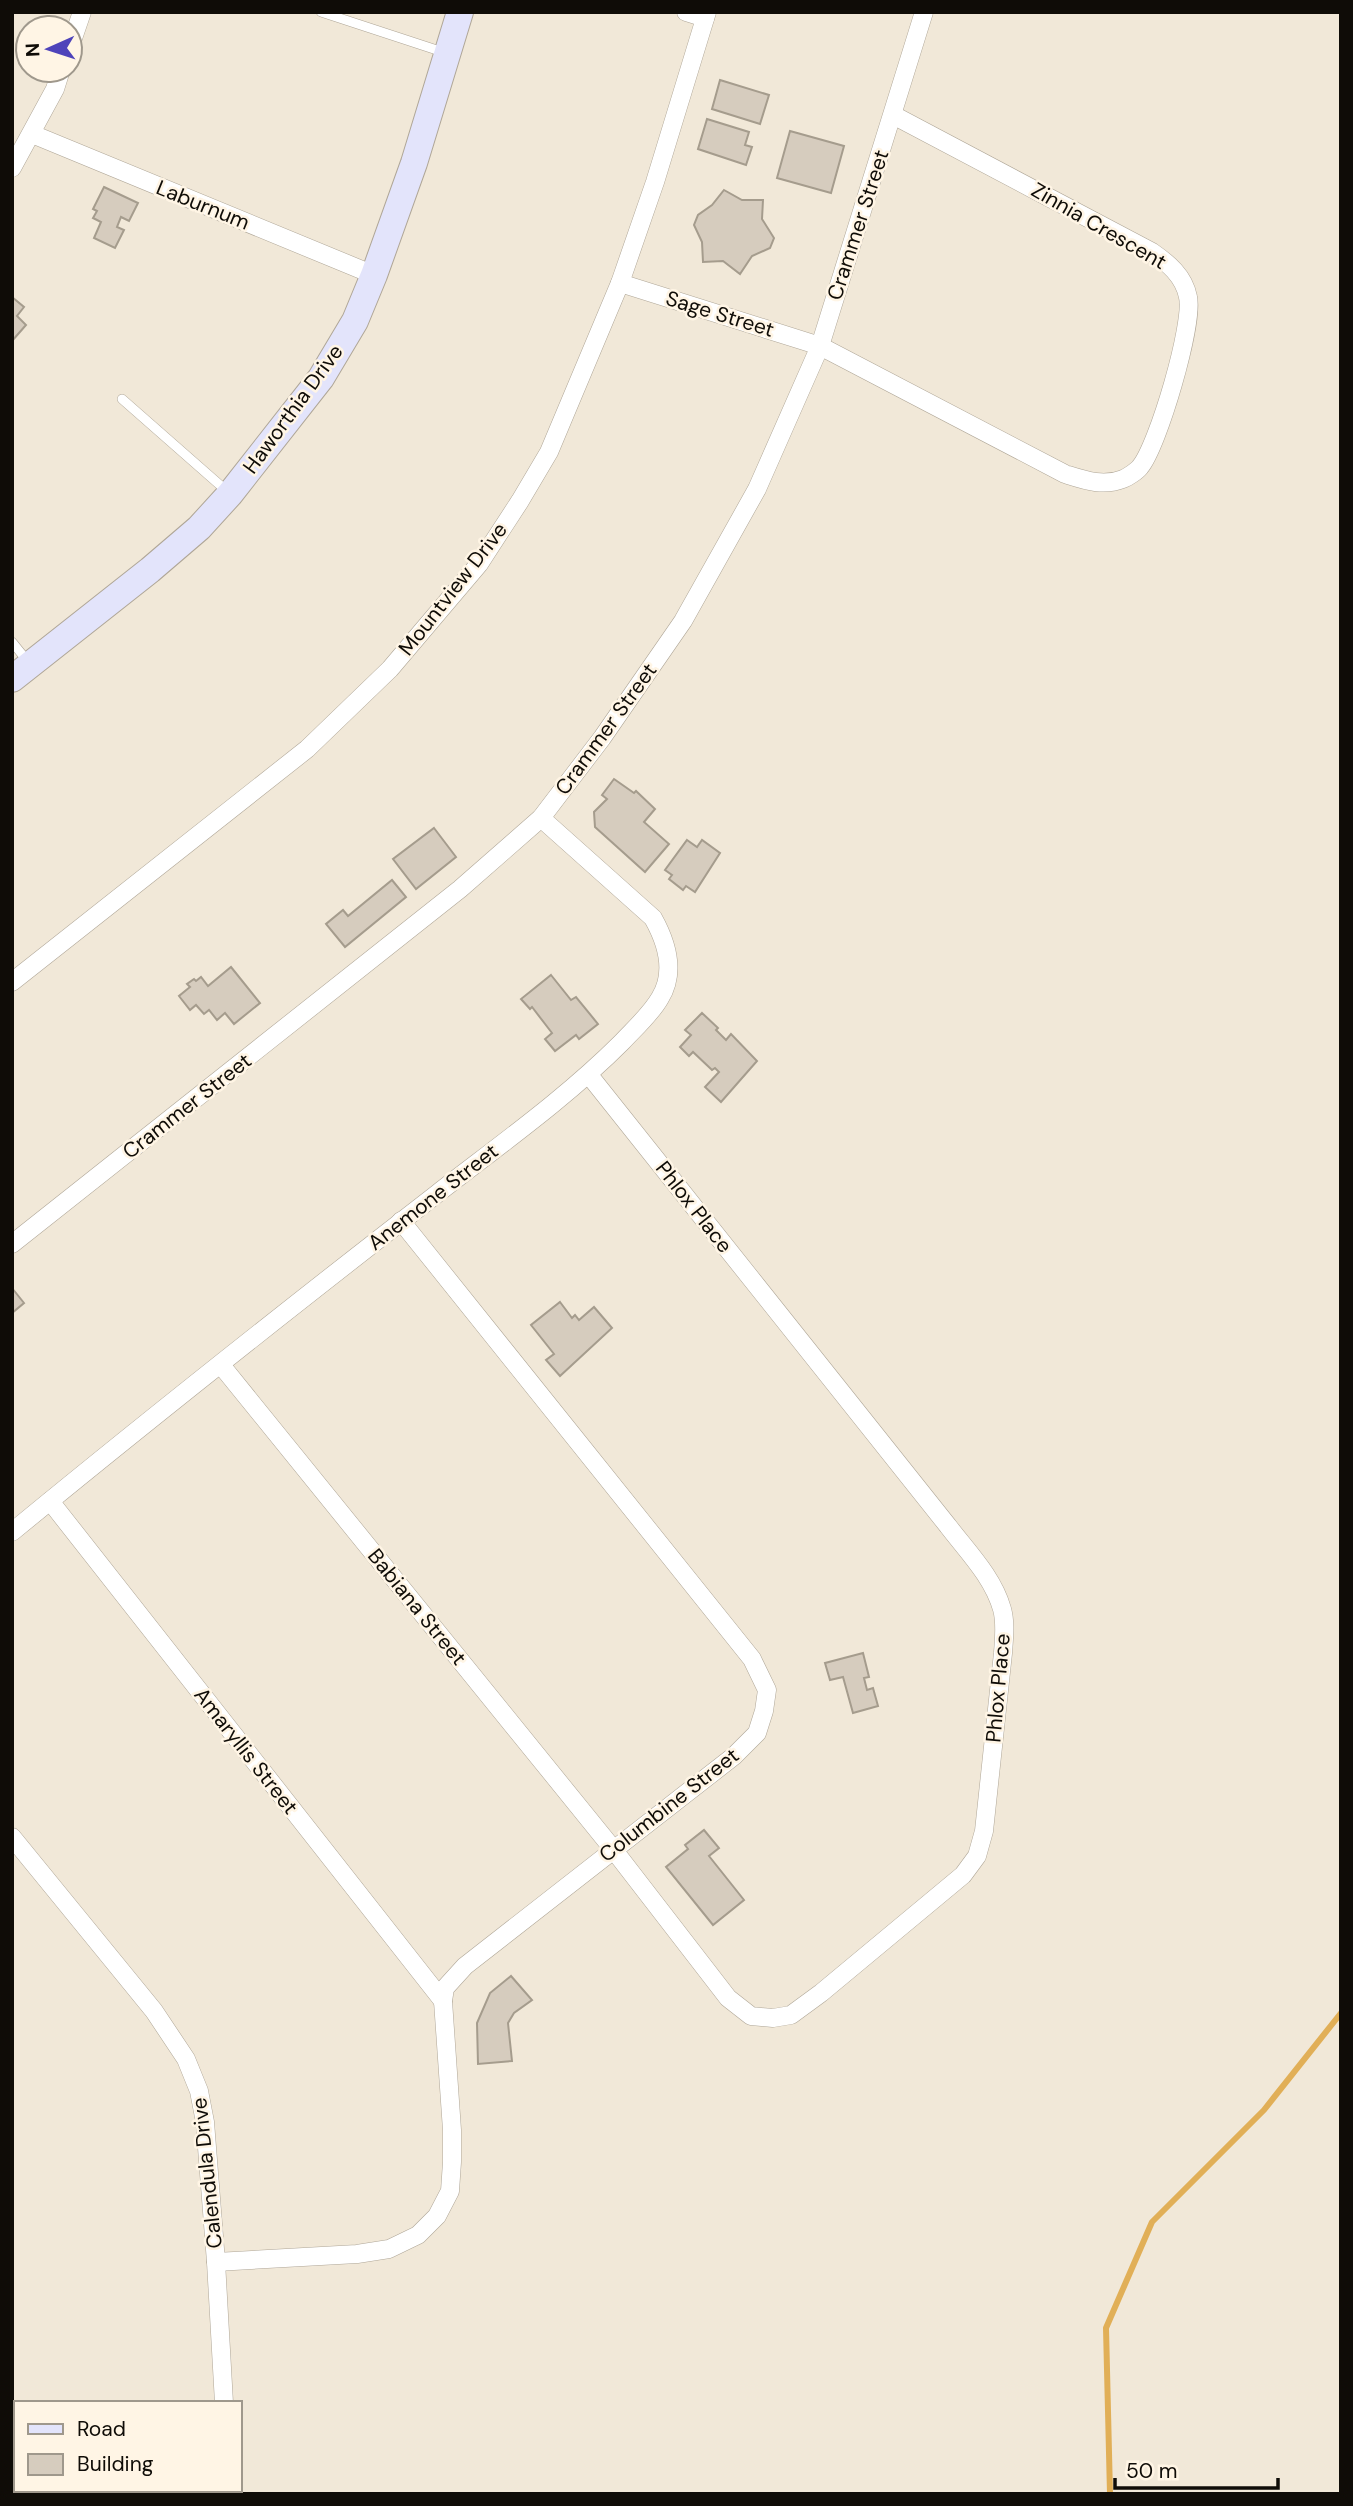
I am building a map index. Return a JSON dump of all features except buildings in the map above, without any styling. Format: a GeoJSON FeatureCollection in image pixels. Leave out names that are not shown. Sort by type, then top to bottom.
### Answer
{"type":"FeatureCollection","features":[{"type":"Feature","properties":{"kind":"street","name":"Haworthia Drive"},"geometry":{"type":"LineString","coordinates":[[21,672],[199,528],[230,494],[321,378],[355,321],[374,275],[414,163],[460,12]]}},
{"type":"Feature","properties":{"kind":"street"},"geometry":{"type":"LineString","coordinates":[[686,12],[706,15]]}},
{"type":"Feature","properties":{"kind":"street","name":"Crammer Street"},"geometry":{"type":"LineString","coordinates":[[12,1244],[460,889],[541,818],[602,738],[683,621],[757,489],[820,345],[924,12]]}},
{"type":"Feature","properties":{"kind":"street","name":"Mountview Drive"},"geometry":{"type":"LineString","coordinates":[[12,982],[307,749],[390,669],[479,564],[549,452],[620,283],[655,183],[706,15]]}},
{"type":"Feature","properties":{"kind":"street"},"geometry":{"type":"LineString","coordinates":[[12,168],[57,84]]}},
{"type":"Feature","properties":{"kind":"street","name":"Zinnia Crescent"},"geometry":{"type":"LineString","coordinates":[[820,345],[1065,474],[1091,482],[1107,483],[1124,479],[1140,468],[1153,441],[1179,358],[1189,315],[1188,295],[1171,265],[1061,202],[893,115]]}},
{"type":"Feature","properties":{"kind":"street","name":"Laburnum"},"geometry":{"type":"LineString","coordinates":[[32,134],[374,275]]}},
{"type":"Feature","properties":{"kind":"street","name":"Sage Street"},"geometry":{"type":"LineString","coordinates":[[620,283],[820,345]]}},
{"type":"Feature","properties":{"kind":"street","name":"Anemone Street"},"geometry":{"type":"LineString","coordinates":[[12,1532],[401,1221],[589,1075],[660,998],[668,974],[668,958],[664,937],[653,918],[541,818]]}},
{"type":"Feature","properties":{"kind":"street","name":"Phlox Place"},"geometry":{"type":"LineString","coordinates":[[589,1075],[992,1584],[1002,1609],[1005,1628],[984,1831],[977,1856],[963,1875],[791,2015],[773,2018],[751,2016],[728,1997],[613,1849]]}},
{"type":"Feature","properties":{"kind":"street","name":"Columbine Street"},"geometry":{"type":"LineString","coordinates":[[401,1221],[752,1658],[767,1690],[757,1733],[734,1756],[465,1966],[445,1989],[443,2001]]}},
{"type":"Feature","properties":{"kind":"street","name":"Babiana Street"},"geometry":{"type":"LineString","coordinates":[[221,1365],[613,1849]]}},
{"type":"Feature","properties":{"kind":"street","name":"Amaryllis Street"},"geometry":{"type":"LineString","coordinates":[[50,1501],[443,2001]]}},
{"type":"Feature","properties":{"kind":"street","name":"Calendula Drive"},"geometry":{"type":"LineString","coordinates":[[12,1837],[154,2011],[186,2059],[199,2091],[205,2122],[224,2401]]}},
{"type":"Feature","properties":{"kind":"street"},"geometry":{"type":"LineString","coordinates":[[216,2262],[357,2254],[389,2249],[418,2235],[437,2216],[450,2191],[452,2162],[443,2001]]}},
{"type":"Feature","properties":{"kind":"lane"},"geometry":{"type":"LineString","coordinates":[[321,12],[447,53]]}},
{"type":"Feature","properties":{"kind":"lane"},"geometry":{"type":"LineString","coordinates":[[122,399],[230,494]]}},
{"type":"Feature","properties":{"kind":"lane"},"geometry":{"type":"LineString","coordinates":[[12,642],[21,672]]}},
{"type":"Feature","properties":{"kind":"waterway"},"geometry":{"type":"LineString","coordinates":[[1110,2494],[1106,2328],[1152,2222],[1264,2110],[1341,2013]]}}]}
